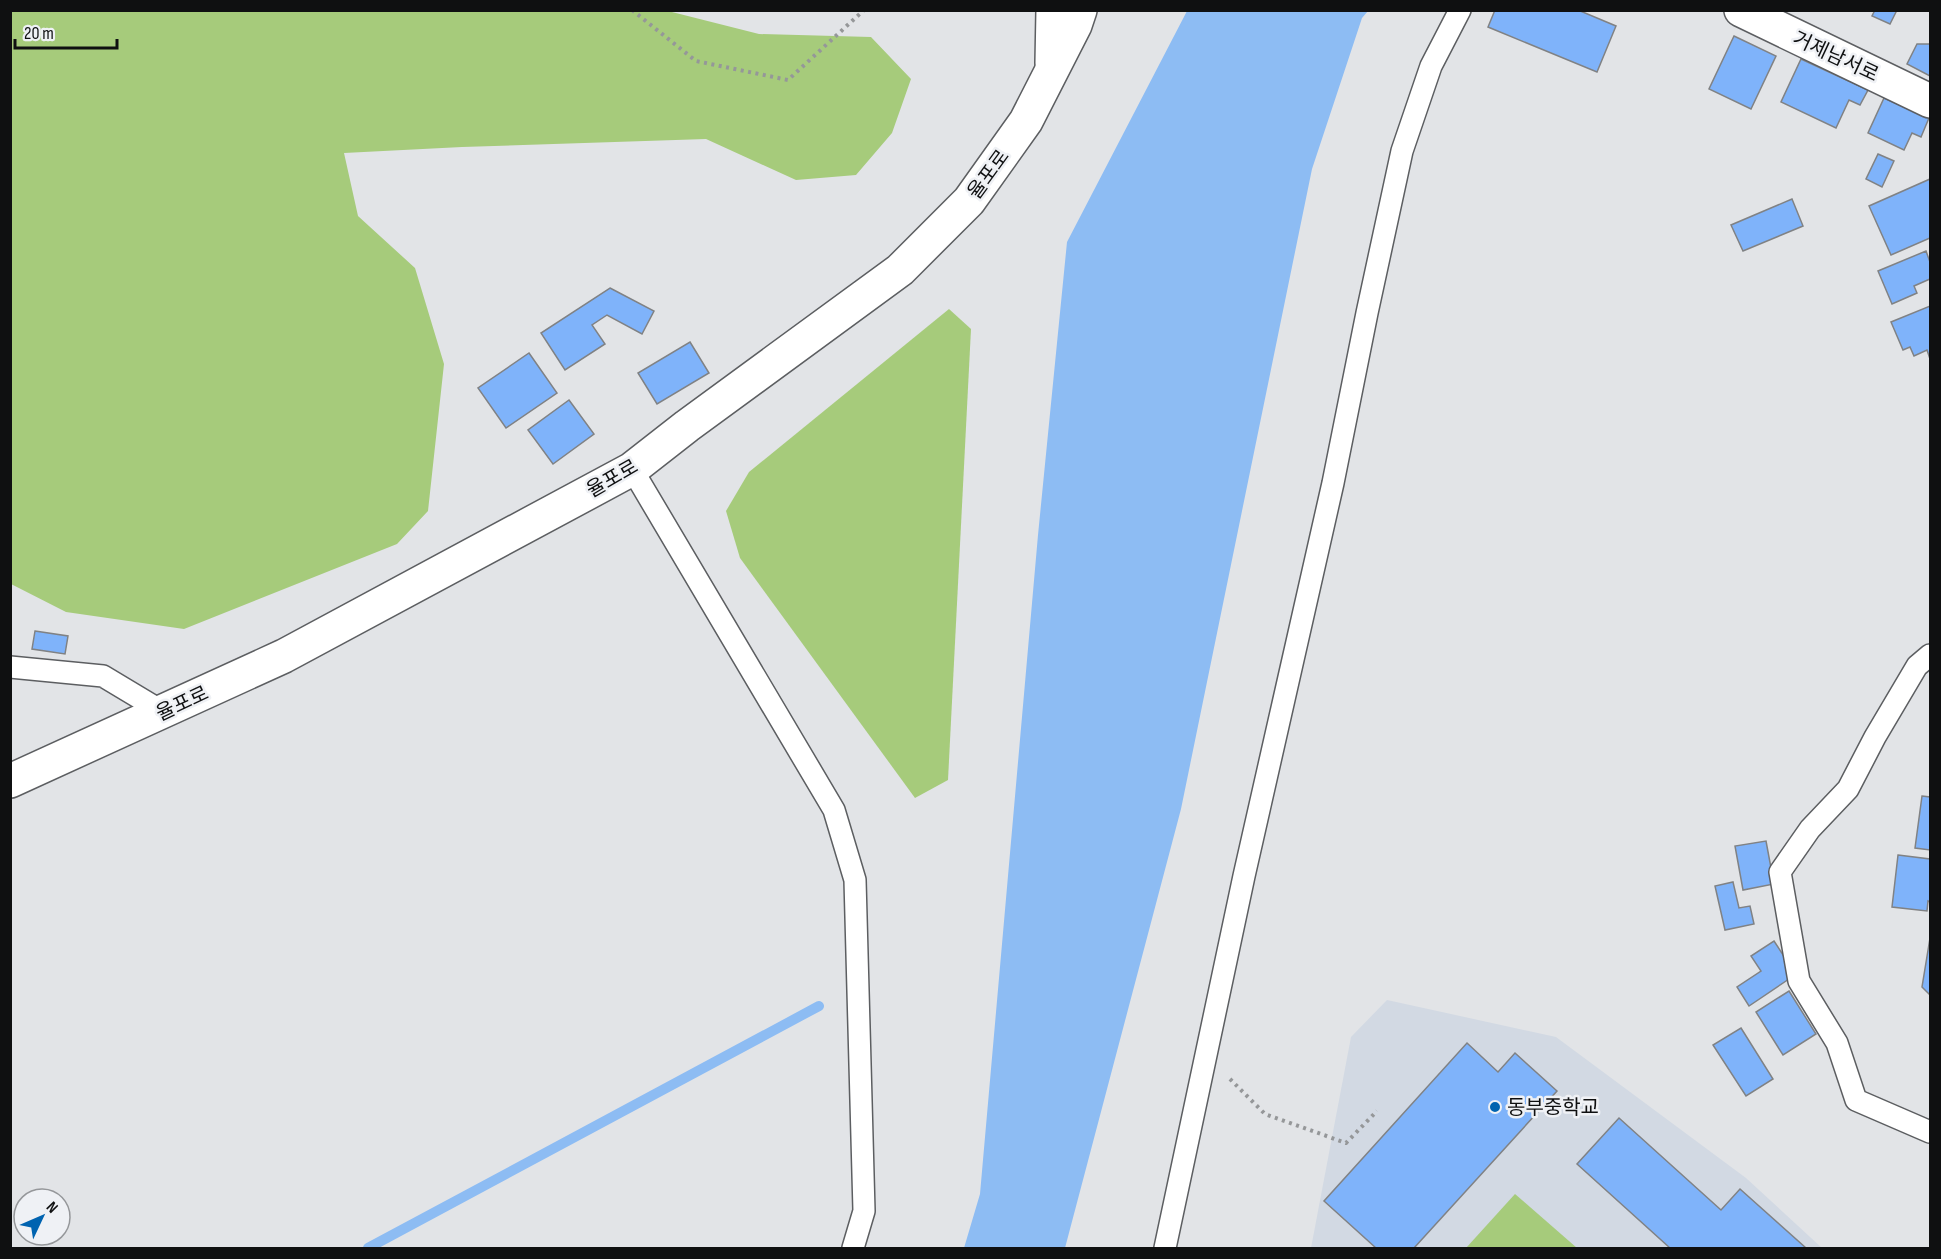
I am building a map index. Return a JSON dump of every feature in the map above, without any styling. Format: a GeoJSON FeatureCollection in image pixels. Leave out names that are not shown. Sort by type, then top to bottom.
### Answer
{"type":"FeatureCollection","features":[{"type":"Feature","properties":{"kind":"street"},"geometry":{"type":"LineString","coordinates":[[1052,72],[1053,10]]}},
{"type":"Feature","properties":{"kind":"street","name":"율포로"},"geometry":{"type":"LineString","coordinates":[[10,781],[284,656],[632,469],[900,270],[969,201],[1026,121],[1075,25],[1080,10]]}},
{"type":"Feature","properties":{"kind":"street","name":"거제남서로"},"geometry":{"type":"LineString","coordinates":[[1741,10],[1930,101]]}},
{"type":"Feature","properties":{"kind":"lane"},"geometry":{"type":"LineString","coordinates":[[1165,1248],[1246,865],[1333,483],[1402,151],[1431,66],[1460,10]]}},
{"type":"Feature","properties":{"kind":"lane"},"geometry":{"type":"LineString","coordinates":[[632,469],[834,810],[855,880],[864,1211],[854,1248]]}},
{"type":"Feature","properties":{"kind":"lane"},"geometry":{"type":"LineString","coordinates":[[1930,655],[1917,666],[1875,736],[1848,789],[1810,829],[1780,872],[1799,981],[1837,1043],[1856,1100],[1930,1132]]}},
{"type":"Feature","properties":{"kind":"lane"},"geometry":{"type":"LineString","coordinates":[[10,667],[103,676],[163,712]]}},
{"type":"Feature","properties":{"kind":"path"},"geometry":{"type":"LineString","coordinates":[[632,10],[696,61],[788,80],[864,10]]}},
{"type":"Feature","properties":{"kind":"path"},"geometry":{"type":"LineString","coordinates":[[1206,1055],[1265,1114],[1346,1143],[1377,1111]]}},
{"type":"Feature","properties":{"kind":"shaded area","name":"동부중학교"},"geometry":{"type":"Polygon","coordinates":[[[1387,1000],[1556,1037],[1746,1178],[1822,1248],[1311,1248],[1351,1037],[1387,1000]]]}},
{"type":"Feature","properties":{"kind":"green space"},"geometry":{"type":"Polygon","coordinates":[[[10,11],[668,11],[759,34],[871,37],[911,79],[892,133],[856,175],[796,180],[706,139],[344,153],[358,216],[415,268],[444,364],[428,511],[397,544],[184,629],[66,612],[11,584],[10,11]]]}},
{"type":"Feature","properties":{"kind":"green space"},"geometry":{"type":"Polygon","coordinates":[[[949,309],[971,329],[948,780],[915,798],[740,558],[726,511],[749,472],[949,309]]]}},
{"type":"Feature","properties":{"kind":"green space"},"geometry":{"type":"Polygon","coordinates":[[[1515,1194],[1577,1248],[1466,1248],[1515,1194]]]}},
{"type":"Feature","properties":{"kind":"water"},"geometry":{"type":"Polygon","coordinates":[[[1187,11],[1368,11],[1362,18],[1312,169],[1181,809],[1065,1248],[964,1248],[980,1194],[1038,535],[1067,242],[1187,11]]]}},
{"type":"Feature","properties":{"kind":"building"},"geometry":{"type":"Polygon","coordinates":[[[1495,10],[1578,10],[1616,26],[1597,72],[1488,27],[1495,10]]]}},
{"type":"Feature","properties":{"kind":"building"},"geometry":{"type":"Polygon","coordinates":[[[1875,10],[1897,10],[1890,24],[1872,16],[1875,10]]]}},
{"type":"Feature","properties":{"kind":"building"},"geometry":{"type":"Polygon","coordinates":[[[1734,36],[1776,56],[1751,109],[1709,89],[1734,36]]]}},
{"type":"Feature","properties":{"kind":"building"},"geometry":{"type":"Polygon","coordinates":[[[1917,44],[1930,44],[1930,76],[1907,64],[1917,44]]]}},
{"type":"Feature","properties":{"kind":"building"},"geometry":{"type":"Polygon","coordinates":[[[1801,59],[1868,90],[1860,105],[1849,100],[1836,128],[1781,102],[1801,59]]]}},
{"type":"Feature","properties":{"kind":"building"},"geometry":{"type":"Polygon","coordinates":[[[1884,98],[1929,118],[1921,137],[1912,133],[1904,150],[1868,133],[1884,98]]]}},
{"type":"Feature","properties":{"kind":"building"},"geometry":{"type":"Polygon","coordinates":[[[1878,154],[1894,161],[1882,187],[1866,179],[1878,154]]]}},
{"type":"Feature","properties":{"kind":"building"},"geometry":{"type":"Polygon","coordinates":[[[1930,179],[1930,238],[1891,255],[1869,206],[1930,179]]]}},
{"type":"Feature","properties":{"kind":"building"},"geometry":{"type":"Polygon","coordinates":[[[1792,199],[1803,226],[1743,251],[1731,225],[1792,199]]]}},
{"type":"Feature","properties":{"kind":"building"},"geometry":{"type":"Polygon","coordinates":[[[1926,251],[1930,262],[1930,279],[1914,286],[1917,293],[1892,304],[1878,271],[1926,251]]]}},
{"type":"Feature","properties":{"kind":"building"},"geometry":{"type":"Polygon","coordinates":[[[610,288],[654,311],[642,334],[607,315],[592,325],[605,344],[565,370],[541,333],[610,288]]]}},
{"type":"Feature","properties":{"kind":"building"},"geometry":{"type":"Polygon","coordinates":[[[1930,306],[1930,359],[1927,350],[1914,356],[1910,347],[1903,350],[1891,322],[1930,306]]]}},
{"type":"Feature","properties":{"kind":"building"},"geometry":{"type":"Polygon","coordinates":[[[690,342],[709,373],[657,404],[638,373],[690,342]]]}},
{"type":"Feature","properties":{"kind":"building"},"geometry":{"type":"Polygon","coordinates":[[[529,353],[557,393],[506,428],[478,388],[529,353]]]}},
{"type":"Feature","properties":{"kind":"building"},"geometry":{"type":"Polygon","coordinates":[[[569,400],[594,434],[553,464],[528,430],[569,400]]]}},
{"type":"Feature","properties":{"kind":"building"},"geometry":{"type":"Polygon","coordinates":[[[35,631],[68,636],[65,654],[32,649],[35,631]]]}},
{"type":"Feature","properties":{"kind":"building"},"geometry":{"type":"Polygon","coordinates":[[[1922,796],[1930,797],[1930,850],[1915,848],[1922,796]]]}},
{"type":"Feature","properties":{"kind":"building"},"geometry":{"type":"Polygon","coordinates":[[[1766,841],[1774,884],[1743,890],[1735,846],[1766,841]]]}},
{"type":"Feature","properties":{"kind":"building"},"geometry":{"type":"Polygon","coordinates":[[[1898,855],[1930,859],[1930,902],[1928,901],[1927,911],[1892,907],[1898,855]]]}},
{"type":"Feature","properties":{"kind":"building"},"geometry":{"type":"Polygon","coordinates":[[[1733,882],[1739,908],[1750,906],[1754,924],[1725,930],[1715,886],[1733,882]]]}},
{"type":"Feature","properties":{"kind":"building"},"geometry":{"type":"Polygon","coordinates":[[[1930,938],[1930,995],[1922,987],[1930,938]]]}},
{"type":"Feature","properties":{"kind":"building"},"geometry":{"type":"Polygon","coordinates":[[[1774,941],[1787,961],[1789,979],[1749,1006],[1737,987],[1761,971],[1751,956],[1774,941]]]}},
{"type":"Feature","properties":{"kind":"building"},"geometry":{"type":"Polygon","coordinates":[[[1789,991],[1816,1034],[1783,1055],[1756,1012],[1789,991]]]}},
{"type":"Feature","properties":{"kind":"building"},"geometry":{"type":"Polygon","coordinates":[[[1741,1028],[1773,1079],[1746,1096],[1713,1045],[1741,1028]]]}},
{"type":"Feature","properties":{"kind":"building"},"geometry":{"type":"Polygon","coordinates":[[[1467,1043],[1498,1072],[1515,1053],[1557,1091],[1414,1248],[1376,1248],[1324,1201],[1467,1043]]]}},
{"type":"Feature","properties":{"kind":"building"},"geometry":{"type":"Polygon","coordinates":[[[1619,1118],[1721,1210],[1740,1189],[1806,1248],[1670,1248],[1577,1164],[1619,1118]]]}},
{"type":"Feature","properties":{"kind":"waterway"},"geometry":{"type":"LineString","coordinates":[[368,1248],[819,1006]]}},
{"type":"Feature","properties":{"kind":"place","name":"동부중학교"},"geometry":{"type":"Point","coordinates":[1495,1107]}}]}
